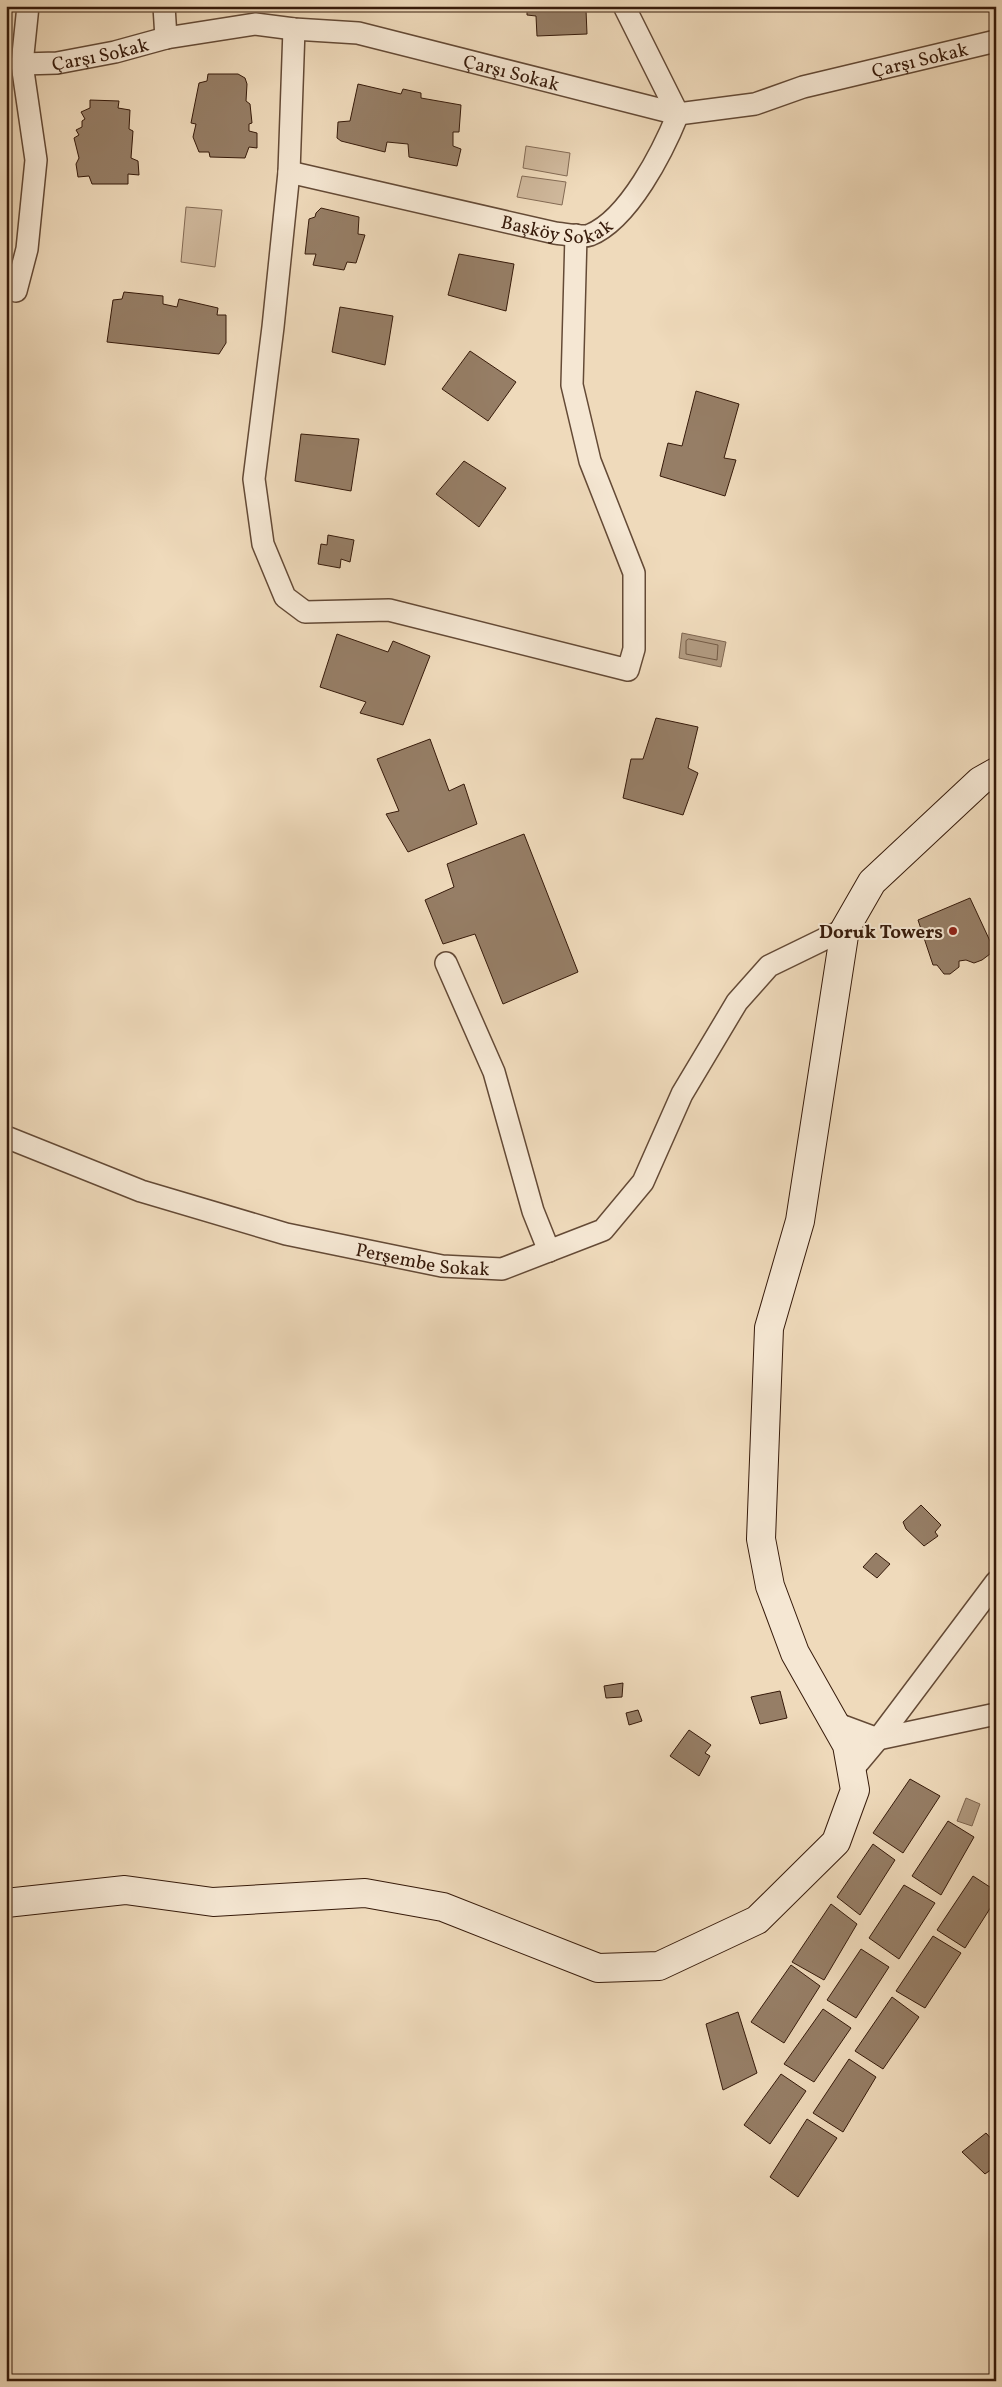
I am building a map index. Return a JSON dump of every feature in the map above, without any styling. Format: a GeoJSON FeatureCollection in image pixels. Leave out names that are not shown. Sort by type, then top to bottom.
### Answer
{"type":"FeatureCollection","features":[{"type":"Feature","properties":{"kind":"street"},"geometry":{"type":"LineString","coordinates":[[16,291],[27,249],[36,160],[22,64],[28,6]]}},
{"type":"Feature","properties":{"kind":"street"},"geometry":{"type":"LineString","coordinates":[[164,6],[166,38]]}},
{"type":"Feature","properties":{"kind":"street"},"geometry":{"type":"LineString","coordinates":[[624,6],[678,114]]}},
{"type":"Feature","properties":{"kind":"street","name":"Çarşı Sokak"},"geometry":{"type":"LineString","coordinates":[[22,64],[57,63],[115,52],[166,38],[255,24],[294,29],[358,33],[678,114],[755,104],[803,87],[996,41]]}},
{"type":"Feature","properties":{"kind":"street"},"geometry":{"type":"LineString","coordinates":[[294,29],[289,172],[273,327],[254,479],[263,544],[285,597],[305,612],[389,610],[628,670],[634,649],[634,574],[590,461],[572,385],[576,234]]}},
{"type":"Feature","properties":{"kind":"street","name":"Başköy Sokak"},"geometry":{"type":"LineString","coordinates":[[289,172],[556,233],[589,235],[614,217],[637,191],[665,146],[678,114]]}},
{"type":"Feature","properties":{"kind":"street"},"geometry":{"type":"LineString","coordinates":[[6,1903],[125,1890],[213,1902],[365,1893],[442,1907],[598,1968],[659,1966],[757,1920],[836,1842],[855,1790],[847,1744],[795,1653],[770,1586],[761,1539],[769,1328],[800,1221],[845,929],[872,882],[980,781],[996,772]]}},
{"type":"Feature","properties":{"kind":"street","name":"Perşembe Sokak"},"geometry":{"type":"LineString","coordinates":[[6,1137],[141,1191],[286,1234],[442,1266],[502,1269],[603,1230],[643,1182],[682,1094],[737,1002],[769,966],[845,929]]}},
{"type":"Feature","properties":{"kind":"street"},"geometry":{"type":"LineString","coordinates":[[446,963],[494,1072],[533,1211],[549,1251]]}},
{"type":"Feature","properties":{"kind":"street"},"geometry":{"type":"LineString","coordinates":[[852,1770],[878,1739],[996,1582]]}},
{"type":"Feature","properties":{"kind":"street"},"geometry":{"type":"LineString","coordinates":[[835,1723],[878,1739],[996,1714]]}},
{"type":"Feature","properties":{"kind":"shaded area"},"geometry":{"type":"Polygon","coordinates":[[[526,146],[570,153],[567,176],[523,168],[526,146]]]}},
{"type":"Feature","properties":{"kind":"shaded area"},"geometry":{"type":"Polygon","coordinates":[[[522,176],[566,182],[562,205],[517,197],[522,176]]]}},
{"type":"Feature","properties":{"kind":"shaded area"},"geometry":{"type":"Polygon","coordinates":[[[186,207],[222,210],[215,267],[181,262],[186,207]]]}},
{"type":"Feature","properties":{"kind":"water"},"geometry":{"type":"Polygon","coordinates":[[[682,633],[726,642],[721,667],[679,658],[682,633]]]}},
{"type":"Feature","properties":{"kind":"water"},"geometry":{"type":"Polygon","coordinates":[[[966,1798],[980,1804],[972,1826],[957,1821],[966,1798]]]}},
{"type":"Feature","properties":{"kind":"building"},"geometry":{"type":"Polygon","coordinates":[[[527,6],[576,6],[576,11],[586,10],[587,34],[537,36],[536,16],[527,15],[527,6]]]}},
{"type":"Feature","properties":{"kind":"building"},"geometry":{"type":"Polygon","coordinates":[[[208,74],[238,74],[245,78],[247,84],[246,101],[250,104],[252,123],[249,124],[249,131],[257,133],[257,148],[249,147],[245,158],[210,157],[209,152],[199,152],[193,137],[196,124],[191,123],[199,83],[207,81],[208,74]]]}},
{"type":"Feature","properties":{"kind":"building"},"geometry":{"type":"Polygon","coordinates":[[[358,84],[401,94],[403,89],[421,93],[421,98],[461,105],[459,132],[453,132],[453,146],[461,149],[457,166],[409,157],[408,144],[387,142],[385,152],[341,141],[337,138],[338,122],[350,121],[358,84]]]}},
{"type":"Feature","properties":{"kind":"building"},"geometry":{"type":"Polygon","coordinates":[[[90,100],[119,101],[118,108],[130,110],[129,129],[133,131],[131,158],[138,161],[139,175],[128,174],[128,184],[92,184],[89,176],[78,177],[76,164],[79,158],[74,138],[79,135],[76,130],[82,127],[82,121],[85,119],[81,112],[90,108],[90,100]]]}},
{"type":"Feature","properties":{"kind":"building"},"geometry":{"type":"Polygon","coordinates":[[[321,208],[359,217],[358,234],[365,235],[356,263],[347,262],[344,270],[313,265],[316,254],[305,254],[309,219],[315,217],[321,208]]]}},
{"type":"Feature","properties":{"kind":"building"},"geometry":{"type":"Polygon","coordinates":[[[459,254],[514,264],[506,311],[448,295],[459,254]]]}},
{"type":"Feature","properties":{"kind":"building"},"geometry":{"type":"Polygon","coordinates":[[[124,292],[163,296],[163,304],[177,307],[179,299],[218,308],[217,315],[226,315],[226,343],[219,354],[107,342],[113,300],[122,299],[124,292]]]}},
{"type":"Feature","properties":{"kind":"building"},"geometry":{"type":"Polygon","coordinates":[[[340,307],[393,316],[385,365],[332,352],[340,307]]]}},
{"type":"Feature","properties":{"kind":"building"},"geometry":{"type":"Polygon","coordinates":[[[470,351],[516,382],[488,421],[442,389],[470,351]]]}},
{"type":"Feature","properties":{"kind":"building"},"geometry":{"type":"Polygon","coordinates":[[[696,391],[739,404],[724,458],[736,460],[725,496],[660,476],[668,443],[682,446],[696,391]]]}},
{"type":"Feature","properties":{"kind":"building"},"geometry":{"type":"Polygon","coordinates":[[[301,434],[359,439],[351,491],[295,481],[301,434]]]}},
{"type":"Feature","properties":{"kind":"building"},"geometry":{"type":"Polygon","coordinates":[[[464,461],[506,488],[479,527],[436,494],[464,461]]]}},
{"type":"Feature","properties":{"kind":"building"},"geometry":{"type":"Polygon","coordinates":[[[328,535],[354,540],[350,562],[341,559],[340,568],[318,564],[321,544],[327,545],[328,535]]]}},
{"type":"Feature","properties":{"kind":"building"},"geometry":{"type":"Polygon","coordinates":[[[337,634],[388,652],[393,641],[430,656],[403,725],[360,713],[366,702],[320,687],[337,634]]]}},
{"type":"Feature","properties":{"kind":"building"},"geometry":{"type":"Polygon","coordinates":[[[656,718],[698,727],[688,768],[698,773],[683,815],[623,798],[631,759],[643,759],[656,718]]]}},
{"type":"Feature","properties":{"kind":"building"},"geometry":{"type":"Polygon","coordinates":[[[430,739],[449,791],[464,784],[477,824],[408,852],[386,814],[399,811],[377,759],[430,739]]]}},
{"type":"Feature","properties":{"kind":"building"},"geometry":{"type":"Polygon","coordinates":[[[524,834],[578,972],[503,1004],[475,934],[443,944],[425,900],[454,887],[447,864],[524,834]]]}},
{"type":"Feature","properties":{"kind":"building","name":"Doruk Towers"},"geometry":{"type":"Polygon","coordinates":[[[970,898],[990,941],[990,954],[974,963],[966,960],[959,961],[959,967],[950,974],[944,974],[937,965],[933,965],[918,920],[970,898]]]}},
{"type":"Feature","properties":{"kind":"building"},"geometry":{"type":"Polygon","coordinates":[[[921,1505],[941,1525],[935,1532],[938,1536],[924,1546],[906,1529],[903,1522],[921,1505]]]}},
{"type":"Feature","properties":{"kind":"building"},"geometry":{"type":"Polygon","coordinates":[[[876,1553],[890,1564],[877,1578],[863,1567],[876,1553]]]}},
{"type":"Feature","properties":{"kind":"building"},"geometry":{"type":"Polygon","coordinates":[[[623,1683],[622,1697],[606,1698],[604,1686],[623,1683]]]}},
{"type":"Feature","properties":{"kind":"building"},"geometry":{"type":"Polygon","coordinates":[[[780,1691],[787,1718],[760,1724],[751,1697],[780,1691]]]}},
{"type":"Feature","properties":{"kind":"building"},"geometry":{"type":"Polygon","coordinates":[[[638,1710],[642,1721],[629,1725],[626,1713],[638,1710]]]}},
{"type":"Feature","properties":{"kind":"building"},"geometry":{"type":"Polygon","coordinates":[[[689,1730],[711,1745],[705,1753],[710,1756],[699,1776],[670,1756],[689,1730]]]}},
{"type":"Feature","properties":{"kind":"building"},"geometry":{"type":"Polygon","coordinates":[[[910,1779],[940,1796],[903,1853],[873,1833],[910,1779]]]}},
{"type":"Feature","properties":{"kind":"building"},"geometry":{"type":"Polygon","coordinates":[[[948,1821],[974,1837],[941,1895],[912,1876],[948,1821]]]}},
{"type":"Feature","properties":{"kind":"building"},"geometry":{"type":"Polygon","coordinates":[[[873,1844],[895,1860],[860,1915],[837,1897],[873,1844]]]}},
{"type":"Feature","properties":{"kind":"building"},"geometry":{"type":"Polygon","coordinates":[[[973,1876],[996,1891],[996,1899],[965,1948],[937,1930],[973,1876]]]}},
{"type":"Feature","properties":{"kind":"building"},"geometry":{"type":"Polygon","coordinates":[[[904,1885],[935,1903],[899,1959],[869,1938],[904,1885]]]}},
{"type":"Feature","properties":{"kind":"building"},"geometry":{"type":"Polygon","coordinates":[[[831,1904],[857,1924],[824,1980],[792,1962],[831,1904]]]}},
{"type":"Feature","properties":{"kind":"building"},"geometry":{"type":"Polygon","coordinates":[[[933,1936],[961,1953],[925,2008],[896,1991],[933,1936]]]}},
{"type":"Feature","properties":{"kind":"building"},"geometry":{"type":"Polygon","coordinates":[[[861,1949],[889,1967],[856,2018],[827,2000],[861,1949]]]}},
{"type":"Feature","properties":{"kind":"building"},"geometry":{"type":"Polygon","coordinates":[[[791,1965],[820,1986],[784,2043],[751,2022],[791,1965]]]}},
{"type":"Feature","properties":{"kind":"building"},"geometry":{"type":"Polygon","coordinates":[[[892,1997],[919,2017],[883,2069],[855,2051],[892,1997]]]}},
{"type":"Feature","properties":{"kind":"building"},"geometry":{"type":"Polygon","coordinates":[[[823,2009],[851,2028],[814,2082],[784,2064],[823,2009]]]}},
{"type":"Feature","properties":{"kind":"building"},"geometry":{"type":"Polygon","coordinates":[[[738,2012],[757,2073],[723,2090],[706,2024],[738,2012]]]}},
{"type":"Feature","properties":{"kind":"building"},"geometry":{"type":"Polygon","coordinates":[[[849,2059],[876,2077],[843,2132],[813,2113],[849,2059]]]}},
{"type":"Feature","properties":{"kind":"building"},"geometry":{"type":"Polygon","coordinates":[[[781,2074],[806,2091],[770,2144],[744,2125],[781,2074]]]}},
{"type":"Feature","properties":{"kind":"building"},"geometry":{"type":"Polygon","coordinates":[[[807,2119],[837,2138],[798,2197],[770,2177],[807,2119]]]}},
{"type":"Feature","properties":{"kind":"building"},"geometry":{"type":"Polygon","coordinates":[[[986,2133],[996,2144],[996,2166],[985,2174],[962,2152],[986,2133]]]}},
{"type":"Feature","properties":{"kind":"place","name":"Doruk Towers"},"geometry":{"type":"Point","coordinates":[953,931]}}]}
